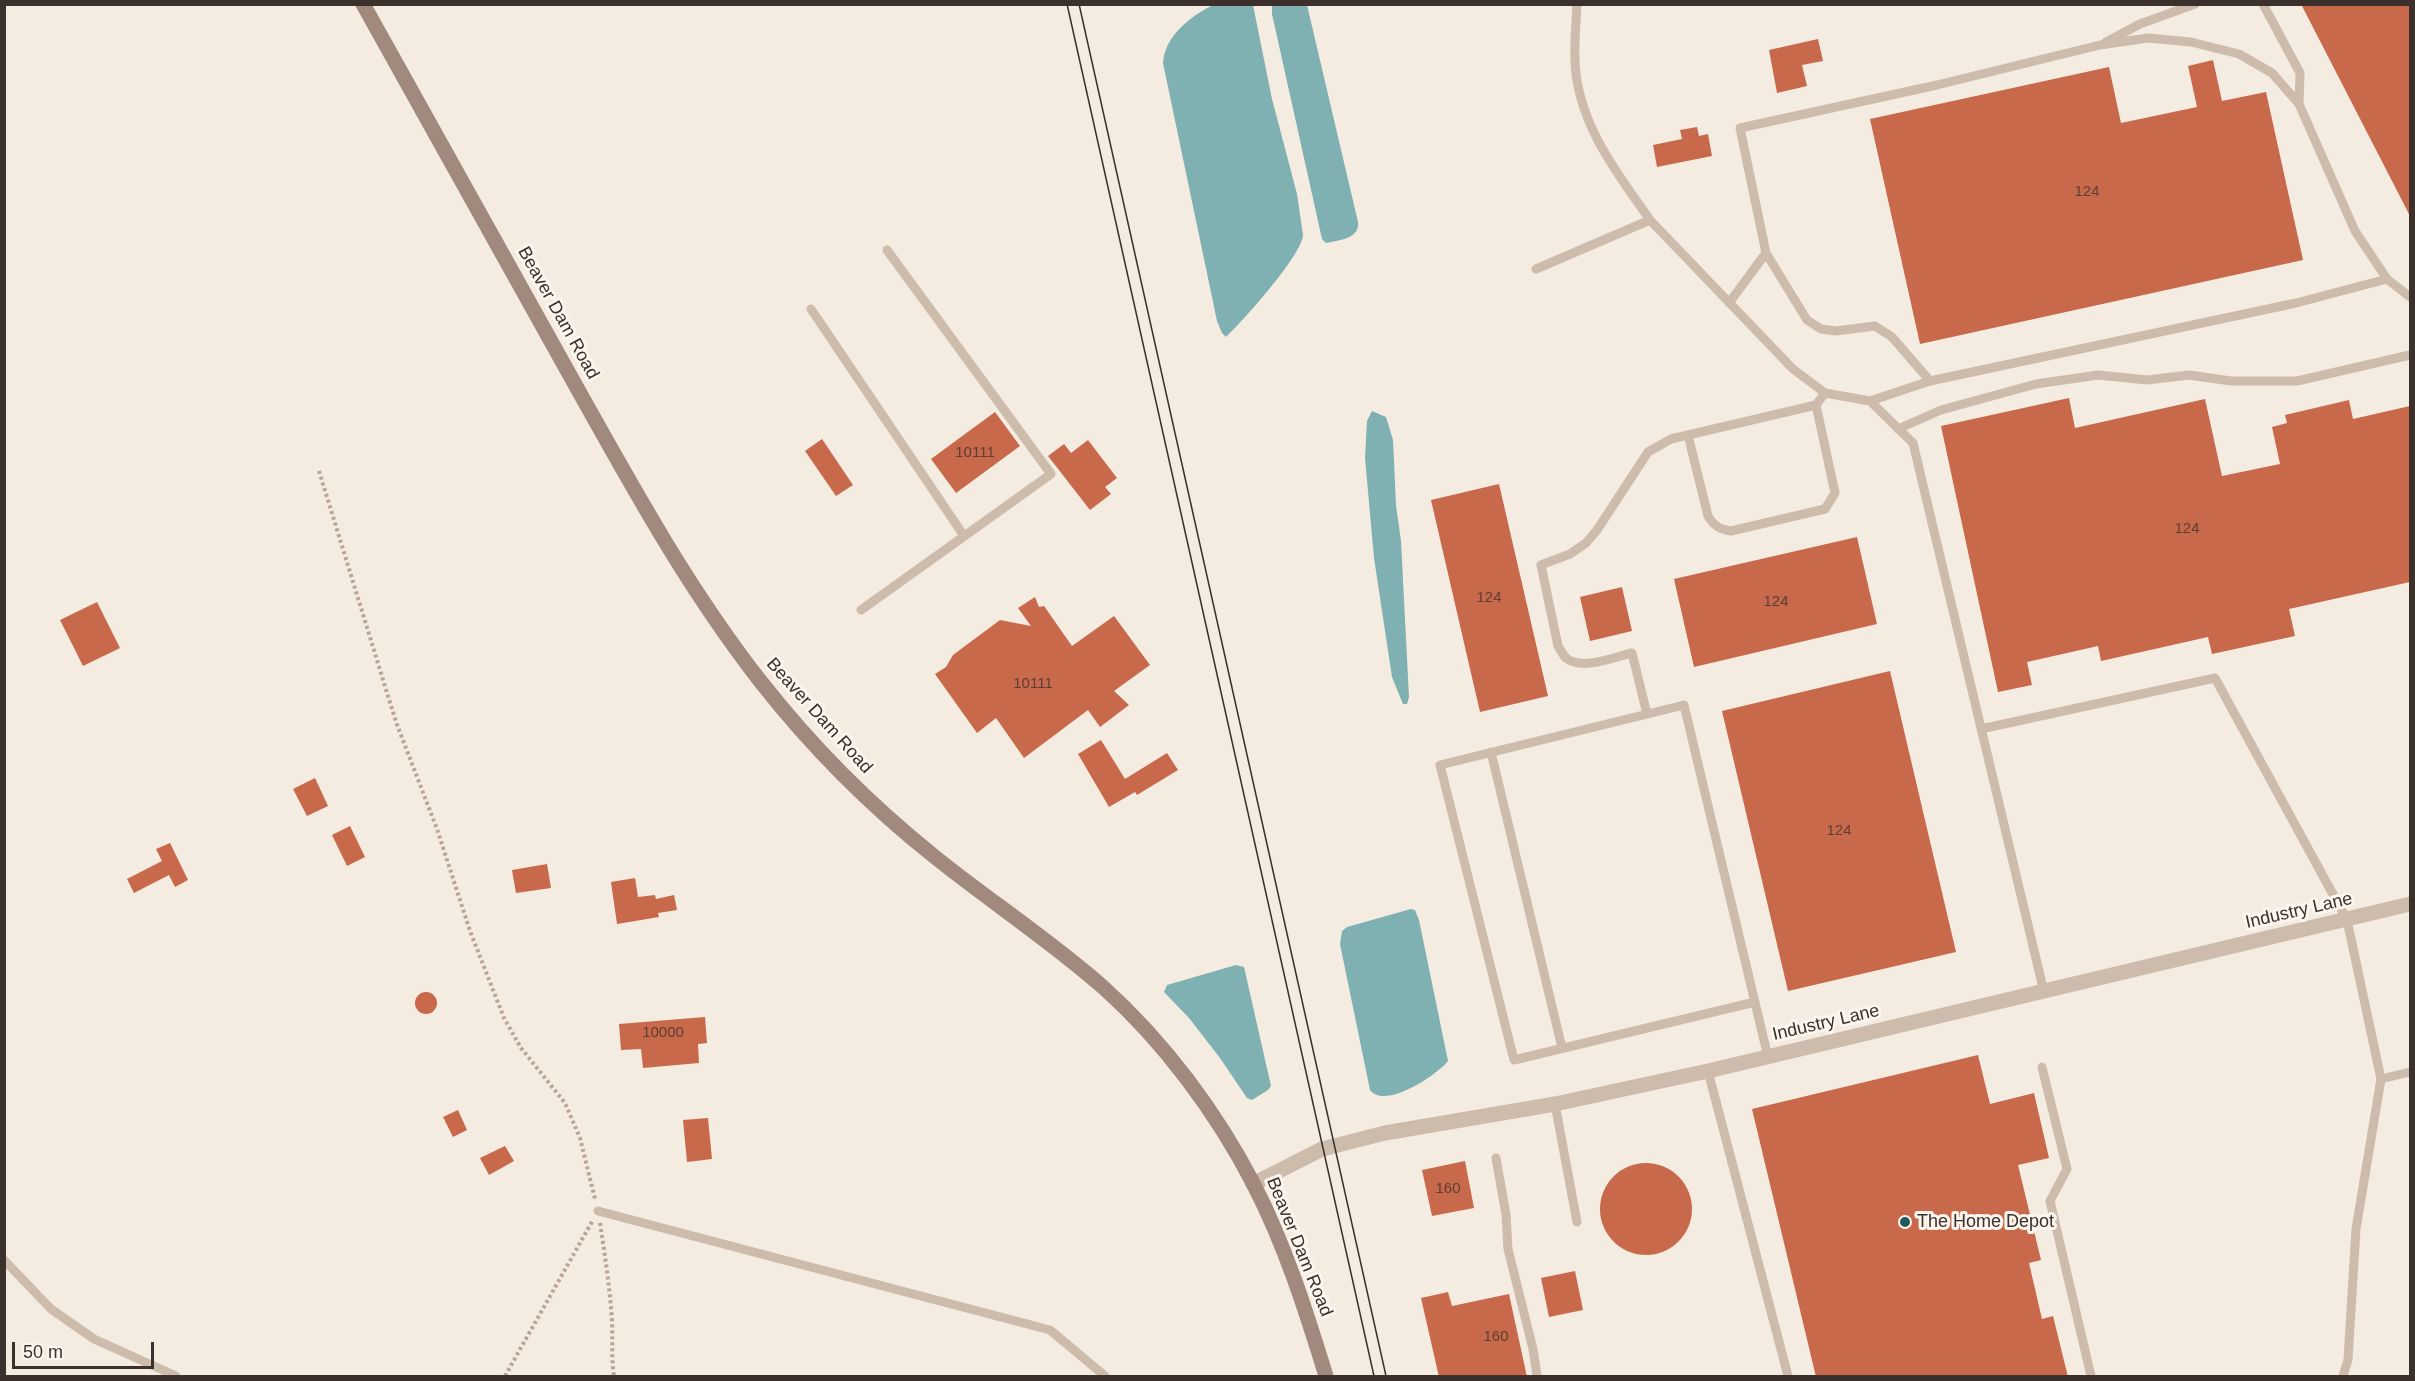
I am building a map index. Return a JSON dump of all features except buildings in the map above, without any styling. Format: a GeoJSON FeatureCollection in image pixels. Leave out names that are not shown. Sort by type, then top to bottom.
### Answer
{"type":"FeatureCollection","features":[{"type":"Feature","properties":{"kind":"main road","name":"Beaver Dam Road"},"geometry":{"type":"LineString","coordinates":[[363,4],[680,569],[727,638],[797,725],[866,797],[939,860],[1107,991],[1177,1067],[1204,1104],[1253,1184],[1290,1269],[1326,1377]]}},
{"type":"Feature","properties":{"kind":"street","name":"Industry Lane"},"geometry":{"type":"LineString","coordinates":[[1253,1184],[1303,1158],[1385,1132],[1555,1104],[1708,1071],[2410,904]]}},
{"type":"Feature","properties":{"kind":"lane"},"geometry":{"type":"LineString","coordinates":[[1577,4],[1576,73],[1584,112],[1597,141],[1650,220],[1793,369],[1826,393],[1870,401],[1930,381],[2296,303],[2387,279]]}},
{"type":"Feature","properties":{"kind":"lane"},"geometry":{"type":"LineString","coordinates":[[2100,45],[2140,24],[2195,4]]}},
{"type":"Feature","properties":{"kind":"lane"},"geometry":{"type":"LineString","coordinates":[[2263,4],[2300,73],[2299,105]]}},
{"type":"Feature","properties":{"kind":"lane"},"geometry":{"type":"LineString","coordinates":[[1930,381],[1892,338],[1875,326],[1836,331],[1821,329],[1807,320],[1766,253],[1740,128],[1937,85],[2100,45],[2148,38],[2191,42],[2239,54],[2272,73],[2299,105],[2355,231],[2387,279],[2410,297]]}},
{"type":"Feature","properties":{"kind":"lane"},"geometry":{"type":"LineString","coordinates":[[1536,269],[1650,220]]}},
{"type":"Feature","properties":{"kind":"lane"},"geometry":{"type":"LineString","coordinates":[[861,610],[1051,474],[887,250]]}},
{"type":"Feature","properties":{"kind":"lane"},"geometry":{"type":"LineString","coordinates":[[1729,303],[1766,253]]}},
{"type":"Feature","properties":{"kind":"lane"},"geometry":{"type":"LineString","coordinates":[[811,309],[964,536]]}},
{"type":"Feature","properties":{"kind":"lane"},"geometry":{"type":"LineString","coordinates":[[1898,429],[1941,410],[2046,382],[2098,375],[2147,380],[2189,375],[2231,381],[2297,381],[2410,355]]}},
{"type":"Feature","properties":{"kind":"lane"},"geometry":{"type":"LineString","coordinates":[[1647,714],[1632,653],[1589,663],[1575,662],[1565,657],[1558,646],[1541,565],[1570,554],[1586,543],[1648,452],[1671,438],[1816,405],[1826,393]]}},
{"type":"Feature","properties":{"kind":"lane"},"geometry":{"type":"LineString","coordinates":[[1870,401],[1912,443],[2044,992]]}},
{"type":"Feature","properties":{"kind":"lane"},"geometry":{"type":"LineString","coordinates":[[1688,435],[1708,516],[1720,529],[1731,531],[1825,509],[1835,493],[1816,405]]}},
{"type":"Feature","properties":{"kind":"lane"},"geometry":{"type":"LineString","coordinates":[[1981,729],[2215,678],[2347,920],[2380,1079],[2356,1229],[2348,1360],[2343,1377]]}},
{"type":"Feature","properties":{"kind":"lane"},"geometry":{"type":"LineString","coordinates":[[1755,1002],[1514,1060],[1440,765],[1684,705],[1755,1002],[1768,1057]]}},
{"type":"Feature","properties":{"kind":"lane"},"geometry":{"type":"LineString","coordinates":[[1491,752],[1562,1048]]}},
{"type":"Feature","properties":{"kind":"lane"},"geometry":{"type":"LineString","coordinates":[[2042,1067],[2067,1169],[2050,1201],[2091,1377]]}},
{"type":"Feature","properties":{"kind":"lane"},"geometry":{"type":"LineString","coordinates":[[1708,1071],[1788,1377]]}},
{"type":"Feature","properties":{"kind":"lane"},"geometry":{"type":"LineString","coordinates":[[2380,1079],[2410,1072]]}},
{"type":"Feature","properties":{"kind":"lane"},"geometry":{"type":"LineString","coordinates":[[1555,1104],[1577,1222]]}},
{"type":"Feature","properties":{"kind":"lane"},"geometry":{"type":"LineString","coordinates":[[1496,1158],[1506,1215],[1508,1249],[1533,1349],[1537,1377]]}},
{"type":"Feature","properties":{"kind":"lane"},"geometry":{"type":"LineString","coordinates":[[598,1211],[1050,1330],[1105,1377]]}},
{"type":"Feature","properties":{"kind":"lane"},"geometry":{"type":"LineString","coordinates":[[4,1260],[51,1309],[94,1339],[176,1377]]}},
{"type":"Feature","properties":{"kind":"path"},"geometry":{"type":"LineString","coordinates":[[319,471],[396,722],[437,829],[470,931],[504,1018],[521,1048],[565,1104],[580,1138],[598,1211],[609,1279],[614,1377]]}},
{"type":"Feature","properties":{"kind":"path"},"geometry":{"type":"LineString","coordinates":[[505,1377],[598,1211]]}},
{"type":"Feature","properties":{"kind":"water"},"geometry":{"type":"Polygon","coordinates":[[[1215,4],[1253,5],[1272,99],[1297,194],[1303,235],[1283,272],[1226,337],[1217,321],[1163,63],[1174,35],[1197,14],[1215,4]]]}},
{"type":"Feature","properties":{"kind":"water"},"geometry":{"type":"Polygon","coordinates":[[[1272,5],[1307,5],[1358,222],[1356,232],[1342,240],[1326,243],[1322,239],[1272,14],[1272,5]]]}},
{"type":"Feature","properties":{"kind":"water"},"geometry":{"type":"Polygon","coordinates":[[[1372,411],[1386,417],[1393,440],[1396,505],[1401,541],[1409,697],[1407,704],[1403,704],[1392,677],[1374,558],[1365,458],[1367,421],[1372,411]]]}},
{"type":"Feature","properties":{"kind":"water"},"geometry":{"type":"Polygon","coordinates":[[[1411,909],[1415,910],[1419,920],[1448,1061],[1422,1082],[1410,1088],[1387,1096],[1377,1095],[1370,1090],[1340,944],[1342,931],[1347,927],[1411,909]]]}},
{"type":"Feature","properties":{"kind":"water"},"geometry":{"type":"Polygon","coordinates":[[[1236,965],[1244,967],[1271,1086],[1252,1100],[1247,1098],[1189,1018],[1164,992],[1167,985],[1236,965]]]}},
{"type":"Feature","properties":{"kind":"tram line"},"geometry":{"type":"LineString","coordinates":[[1067,4],[1374,1376]]}},
{"type":"Feature","properties":{"kind":"tram line"},"geometry":{"type":"LineString","coordinates":[[1079,4],[1386,1376]]}},
{"type":"Feature","properties":{"kind":"place","name":"The Home Depot"},"geometry":{"type":"Point","coordinates":[1905,1222]}}]}
